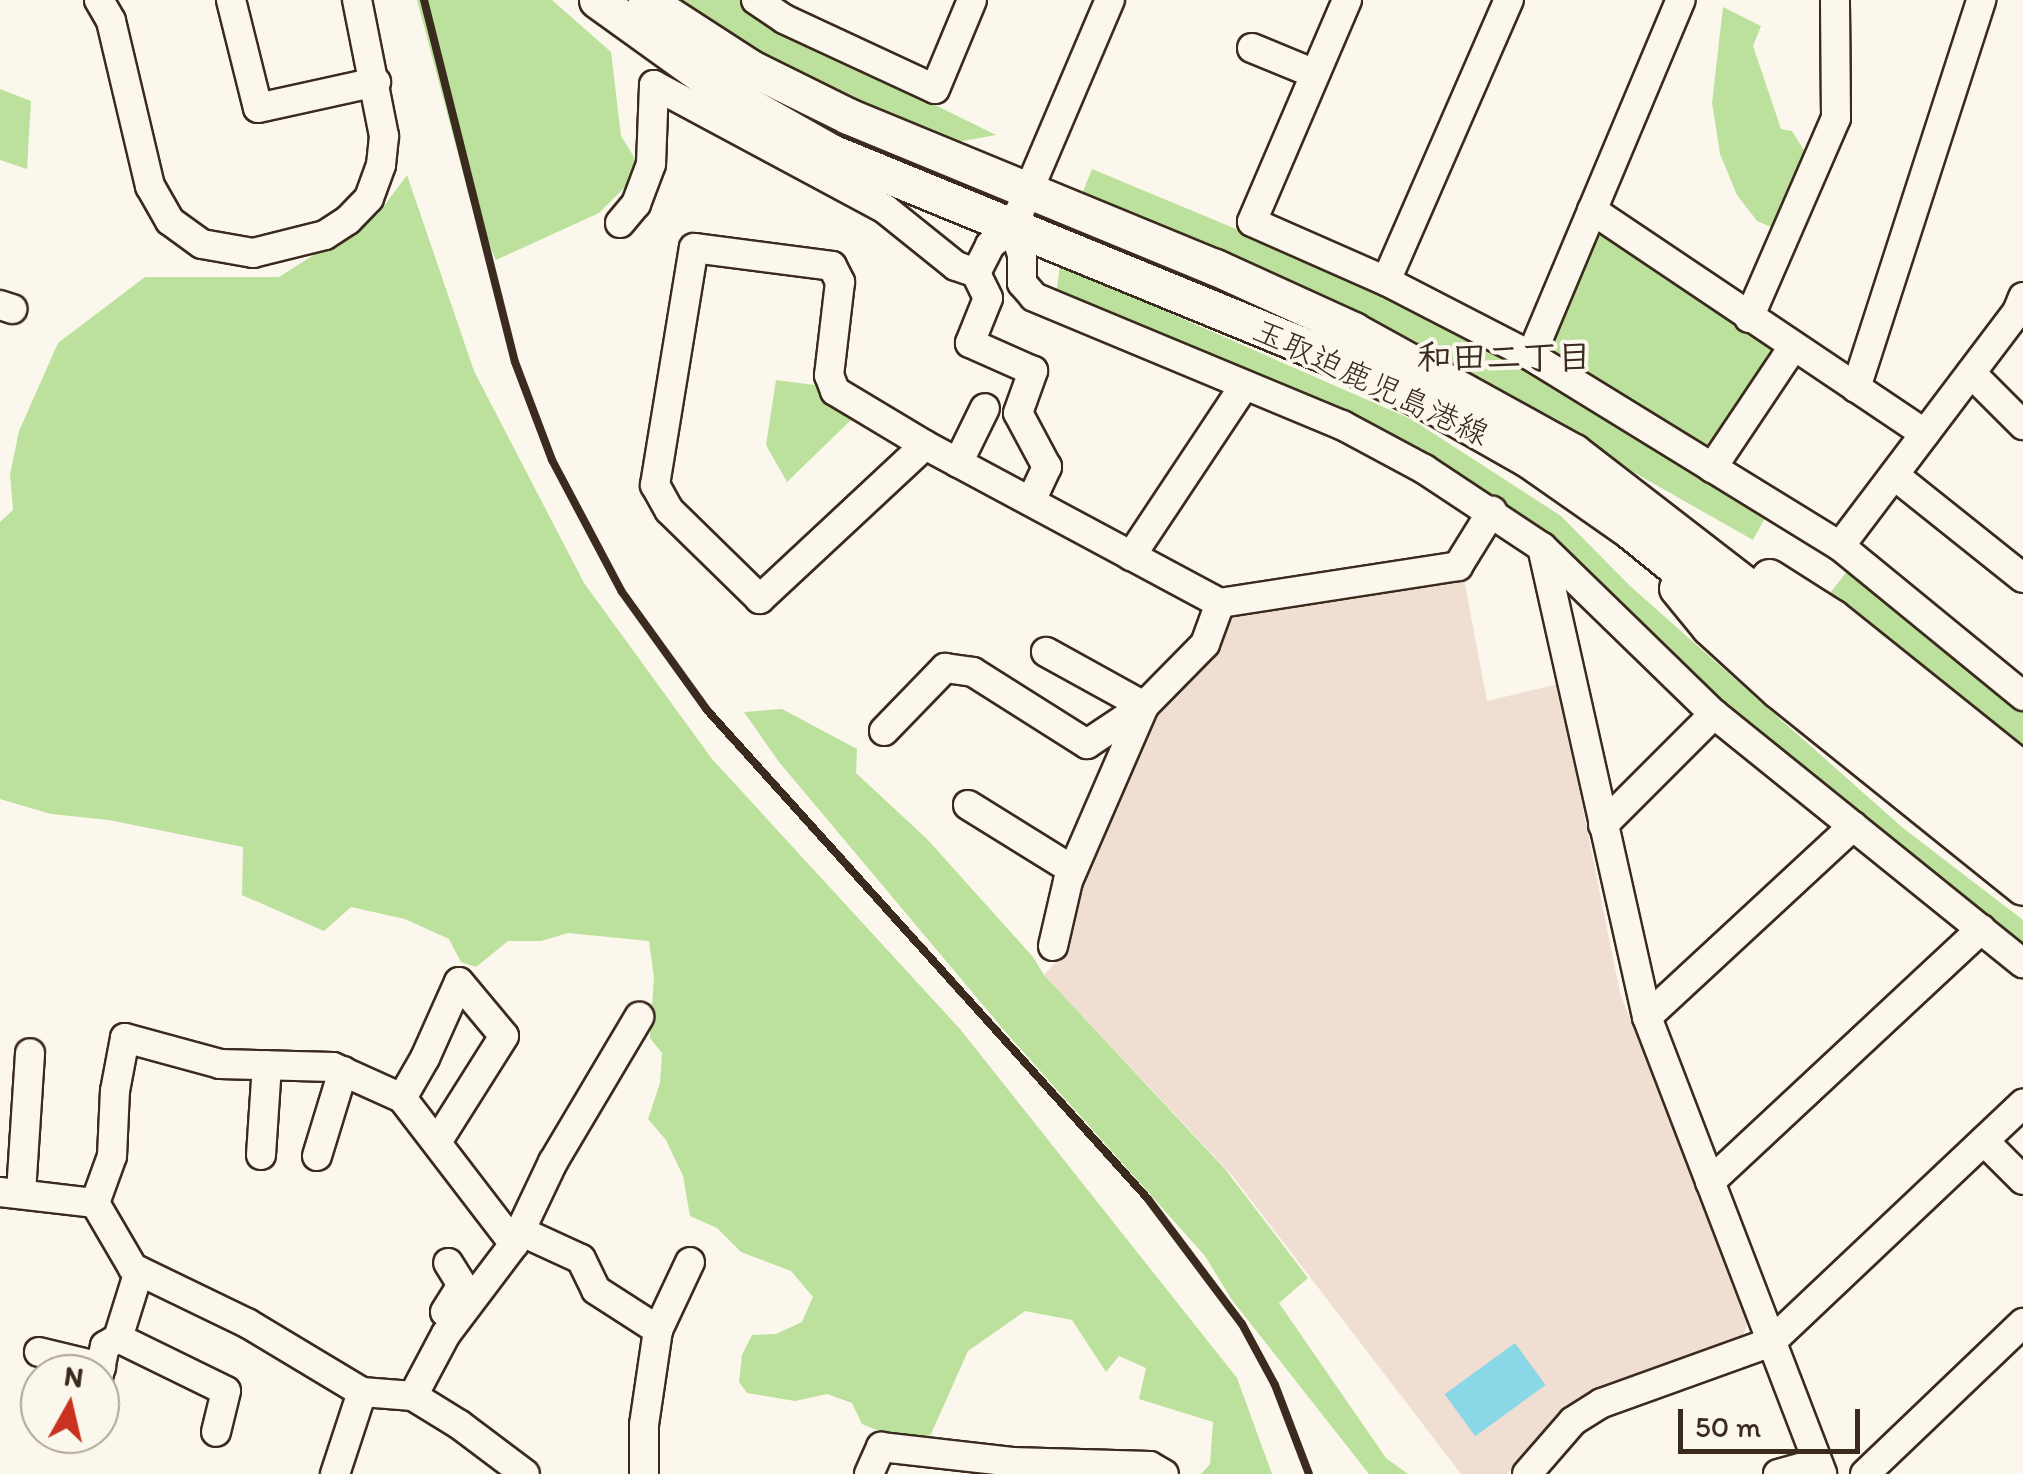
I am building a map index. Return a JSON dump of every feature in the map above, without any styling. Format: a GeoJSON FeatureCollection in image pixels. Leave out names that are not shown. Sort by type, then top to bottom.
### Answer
{"type":"FeatureCollection","features":[{"type":"Feature","properties":{"kind":"main road","name":"玉取迫鹿児島港線"},"geometry":{"type":"LineString","coordinates":[[597,0],[724,92],[831,152],[1336,359],[1434,406],[1529,460],[1628,530],[2023,850]]}},
{"type":"Feature","properties":{"kind":"main road","name":"玉取迫鹿児島港線"},"geometry":{"type":"LineString","coordinates":[[646,0],[751,68],[848,116],[1215,267],[1353,330],[1574,452],[1812,636],[2023,810]]}},
{"type":"Feature","properties":{"kind":"main road"},"geometry":{"type":"LineString","coordinates":[[1574,452],[1832,617],[2023,770]]}},
{"type":"Feature","properties":{"kind":"main road"},"geometry":{"type":"LineString","coordinates":[[1628,530],[1709,627],[1778,690],[2023,887]]}},
{"type":"Feature","properties":{"kind":"street"},"geometry":{"type":"LineString","coordinates":[[99,0],[112,21],[150,186],[170,221],[202,244],[253,253],[325,235],[348,220],[369,198],[381,165],[384,136],[358,0]]}},
{"type":"Feature","properties":{"kind":"street"},"geometry":{"type":"LineString","coordinates":[[230,0],[258,108],[376,82]]}},
{"type":"Feature","properties":{"kind":"street"},"geometry":{"type":"LineString","coordinates":[[756,0],[784,19],[935,90],[972,0]]}},
{"type":"Feature","properties":{"kind":"street"},"geometry":{"type":"LineString","coordinates":[[976,273],[990,245],[1012,228],[1110,0]]}},
{"type":"Feature","properties":{"kind":"street"},"geometry":{"type":"LineString","coordinates":[[1346,0],[1252,222],[1386,281],[1530,356],[1840,546],[2023,696]]}},
{"type":"Feature","properties":{"kind":"street"},"geometry":{"type":"LineString","coordinates":[[1386,281],[1509,0]]}},
{"type":"Feature","properties":{"kind":"street"},"geometry":{"type":"LineString","coordinates":[[1530,356],[1681,0]]}},
{"type":"Feature","properties":{"kind":"street"},"geometry":{"type":"LineString","coordinates":[[1750,318],[1836,118],[1835,0]]}},
{"type":"Feature","properties":{"kind":"street"},"geometry":{"type":"LineString","coordinates":[[1856,388],[1981,0]]}},
{"type":"Feature","properties":{"kind":"street"},"geometry":{"type":"LineString","coordinates":[[1252,48],[1315,74]]}},
{"type":"Feature","properties":{"kind":"street"},"geometry":{"type":"LineString","coordinates":[[620,223],[636,204],[652,164],[654,85],[885,208],[956,266],[976,273],[988,298],[970,344],[1033,371],[1018,412],[1047,467],[1031,501]]}},
{"type":"Feature","properties":{"kind":"street"},"geometry":{"type":"LineString","coordinates":[[1592,210],[1925,434]]}},
{"type":"Feature","properties":{"kind":"street"},"geometry":{"type":"LineString","coordinates":[[1012,228],[1022,254],[1022,283],[1034,297],[1342,426],[1492,511],[1542,547],[1714,714],[2023,963]]}},
{"type":"Feature","properties":{"kind":"street"},"geometry":{"type":"LineString","coordinates":[[925,446],[760,598],[669,510],[656,485],[694,248],[832,266],[840,282],[831,384],[835,391],[925,446],[1220,602],[1458,566],[1492,511]]}},
{"type":"Feature","properties":{"kind":"street"},"geometry":{"type":"LineString","coordinates":[[1840,546],[2021,308]]}},
{"type":"Feature","properties":{"kind":"street"},"geometry":{"type":"LineString","coordinates":[[1712,468],[1794,347]]}},
{"type":"Feature","properties":{"kind":"street"},"geometry":{"type":"LineString","coordinates":[[1971,374],[2023,425]]}},
{"type":"Feature","properties":{"kind":"street"},"geometry":{"type":"LineString","coordinates":[[1132,556],[1244,386]]}},
{"type":"Feature","properties":{"kind":"street"},"geometry":{"type":"LineString","coordinates":[[958,463],[985,408]]}},
{"type":"Feature","properties":{"kind":"street"},"geometry":{"type":"LineString","coordinates":[[1894,474],[2023,578]]}},
{"type":"Feature","properties":{"kind":"street"},"geometry":{"type":"LineString","coordinates":[[1542,547],[1646,1018],[1820,1469],[1778,1474]]}},
{"type":"Feature","properties":{"kind":"street"},"geometry":{"type":"LineString","coordinates":[[884,731],[945,668],[973,672],[1087,744],[1144,706],[1205,644],[1220,602]]}},
{"type":"Feature","properties":{"kind":"street"},"geometry":{"type":"LineString","coordinates":[[1046,652],[1144,706]]}},
{"type":"Feature","properties":{"kind":"street"},"geometry":{"type":"LineString","coordinates":[[1053,946],[1073,870],[1144,706]]}},
{"type":"Feature","properties":{"kind":"street"},"geometry":{"type":"LineString","coordinates":[[1603,825],[1714,714]]}},
{"type":"Feature","properties":{"kind":"street"},"geometry":{"type":"LineString","coordinates":[[968,804],[1073,870]]}},
{"type":"Feature","properties":{"kind":"street"},"geometry":{"type":"LineString","coordinates":[[1646,1018],[1853,826]]}},
{"type":"Feature","properties":{"kind":"street"},"geometry":{"type":"LineString","coordinates":[[1710,1182],[1981,929]]}},
{"type":"Feature","properties":{"kind":"street"},"geometry":{"type":"LineString","coordinates":[[402,1098],[425,1058],[458,982],[504,1036],[436,1142]]}},
{"type":"Feature","properties":{"kind":"street"},"geometry":{"type":"LineString","coordinates":[[413,1396],[441,1344],[517,1238],[553,1162],[639,1017]]}},
{"type":"Feature","properties":{"kind":"street"},"geometry":{"type":"LineString","coordinates":[[95,1203],[112,1156],[115,1090],[125,1038],[220,1064],[333,1066],[402,1098],[517,1238],[581,1258],[596,1290],[658,1330]]}},
{"type":"Feature","properties":{"kind":"street"},"geometry":{"type":"LineString","coordinates":[[30,1053],[10,1192],[95,1203],[139,1270],[247,1323],[362,1392],[413,1396],[525,1474]]}},
{"type":"Feature","properties":{"kind":"street"},"geometry":{"type":"LineString","coordinates":[[261,1154],[267,1066]]}},
{"type":"Feature","properties":{"kind":"street"},"geometry":{"type":"LineString","coordinates":[[317,1156],[342,1071]]}},
{"type":"Feature","properties":{"kind":"street"},"geometry":{"type":"LineString","coordinates":[[1527,1474],[1573,1421],[1602,1403],[1772,1342],[2023,1104]]}},
{"type":"Feature","properties":{"kind":"street"},"geometry":{"type":"LineString","coordinates":[[1984,1141],[2023,1180]]}},
{"type":"Feature","properties":{"kind":"street"},"geometry":{"type":"LineString","coordinates":[[644,1474],[644,1425],[658,1330],[690,1262]]}},
{"type":"Feature","properties":{"kind":"street"},"geometry":{"type":"LineString","coordinates":[[441,1344],[435,1329],[462,1285],[448,1263]]}},
{"type":"Feature","properties":{"kind":"street"},"geometry":{"type":"LineString","coordinates":[[104,1354],[106,1346],[118,1338],[139,1270]]}},
{"type":"Feature","properties":{"kind":"street"},"geometry":{"type":"LineString","coordinates":[[1864,1474],[2023,1323]]}},
{"type":"Feature","properties":{"kind":"street"},"geometry":{"type":"LineString","coordinates":[[118,1338],[226,1391],[216,1432]]}},
{"type":"Feature","properties":{"kind":"street"},"geometry":{"type":"LineString","coordinates":[[39,1352],[46,1354]]}},
{"type":"Feature","properties":{"kind":"street"},"geometry":{"type":"LineString","coordinates":[[335,1474],[362,1392]]}},
{"type":"Feature","properties":{"kind":"street"},"geometry":{"type":"LineString","coordinates":[[869,1474],[880,1447],[1029,1468],[1150,1466],[1164,1474]]}},
{"type":"Feature","properties":{"kind":"shaded area"},"geometry":{"type":"Polygon","coordinates":[[[1464,579],[1487,701],[1558,684],[1620,993],[1749,1321],[1743,1335],[1623,1381],[1563,1412],[1507,1474],[1461,1474],[1231,1174],[1044,975],[1065,952],[1076,884],[1144,725],[1216,649],[1232,611],[1464,579]]]}},
{"type":"Feature","properties":{"kind":"green space"},"geometry":{"type":"Polygon","coordinates":[[[417,0],[552,0],[611,52],[621,136],[642,170],[599,213],[496,260],[471,203],[417,0]]]}},
{"type":"Feature","properties":{"kind":"green space"},"geometry":{"type":"Polygon","coordinates":[[[677,0],[741,0],[779,28],[996,135],[957,142],[898,119],[765,56],[677,0]]]}},
{"type":"Feature","properties":{"kind":"green space"},"geometry":{"type":"Polygon","coordinates":[[[1723,7],[1761,26],[1753,46],[1781,129],[1792,131],[1810,160],[1778,230],[1757,221],[1737,195],[1720,154],[1712,103],[1723,7]]]}},
{"type":"Feature","properties":{"kind":"green space"},"geometry":{"type":"Polygon","coordinates":[[[0,89],[31,101],[27,169],[0,160],[0,89]]]}},
{"type":"Feature","properties":{"kind":"green space"},"geometry":{"type":"Polygon","coordinates":[[[1092,169],[1356,279],[1546,381],[1765,518],[1753,540],[1598,452],[1082,194],[1092,169]]]}},
{"type":"Feature","properties":{"kind":"green space"},"geometry":{"type":"Polygon","coordinates":[[[407,175],[474,371],[584,583],[712,759],[960,1029],[1237,1378],[1272,1474],[1201,1474],[1210,1464],[1213,1422],[1139,1399],[1146,1368],[1119,1356],[1106,1372],[1072,1320],[1025,1311],[968,1351],[931,1434],[915,1446],[862,1424],[852,1403],[827,1394],[795,1401],[747,1393],[739,1382],[742,1355],[752,1335],[776,1334],[802,1322],[813,1297],[791,1271],[741,1252],[717,1228],[690,1216],[683,1176],[666,1140],[648,1119],[660,1083],[662,1053],[650,1038],[654,977],[649,941],[568,933],[541,941],[508,941],[476,967],[461,962],[449,939],[405,919],[351,907],[324,931],[242,895],[243,847],[109,820],[51,814],[0,799],[0,522],[13,510],[10,474],[19,431],[58,343],[145,277],[279,277],[378,214],[407,175]]]}},
{"type":"Feature","properties":{"kind":"green space"},"geometry":{"type":"Polygon","coordinates":[[[1602,229],[1772,343],[1773,353],[1713,443],[1704,446],[1550,353],[1546,342],[1592,233],[1602,229]]]}},
{"type":"Feature","properties":{"kind":"green space"},"geometry":{"type":"Polygon","coordinates":[[[1060,265],[1411,419],[1561,516],[1629,585],[1903,828],[2023,920],[2023,952],[1744,723],[1528,522],[1056,295],[1060,265]]]}},
{"type":"Feature","properties":{"kind":"green space"},"geometry":{"type":"Polygon","coordinates":[[[776,380],[815,385],[822,400],[851,420],[787,482],[766,445],[776,380]]]}},
{"type":"Feature","properties":{"kind":"green space"},"geometry":{"type":"Polygon","coordinates":[[[1849,569],[2023,711],[2023,754],[1826,598],[1849,569]]]}},
{"type":"Feature","properties":{"kind":"green space"},"geometry":{"type":"Polygon","coordinates":[[[782,709],[857,749],[856,773],[927,839],[1033,957],[1044,975],[1225,1169],[1308,1278],[1279,1303],[1386,1458],[1408,1474],[1369,1474],[1232,1300],[1205,1256],[1009,1036],[779,762],[744,712],[782,709]]]}},
{"type":"Feature","properties":{"kind":"water"},"geometry":{"type":"Polygon","coordinates":[[[1515,1343],[1546,1385],[1475,1436],[1445,1394],[1515,1343]]]}},
{"type":"Feature","properties":{"kind":"railway"},"geometry":{"type":"LineString","coordinates":[[424,0],[515,362],[552,460],[622,592],[707,710],[1148,1199],[1242,1324],[1275,1385],[1309,1474]]}},
{"type":"Feature","properties":{"kind":"district","name":"和田二丁目"},"geometry":{"type":"Point","coordinates":[1504,357]}}]}
